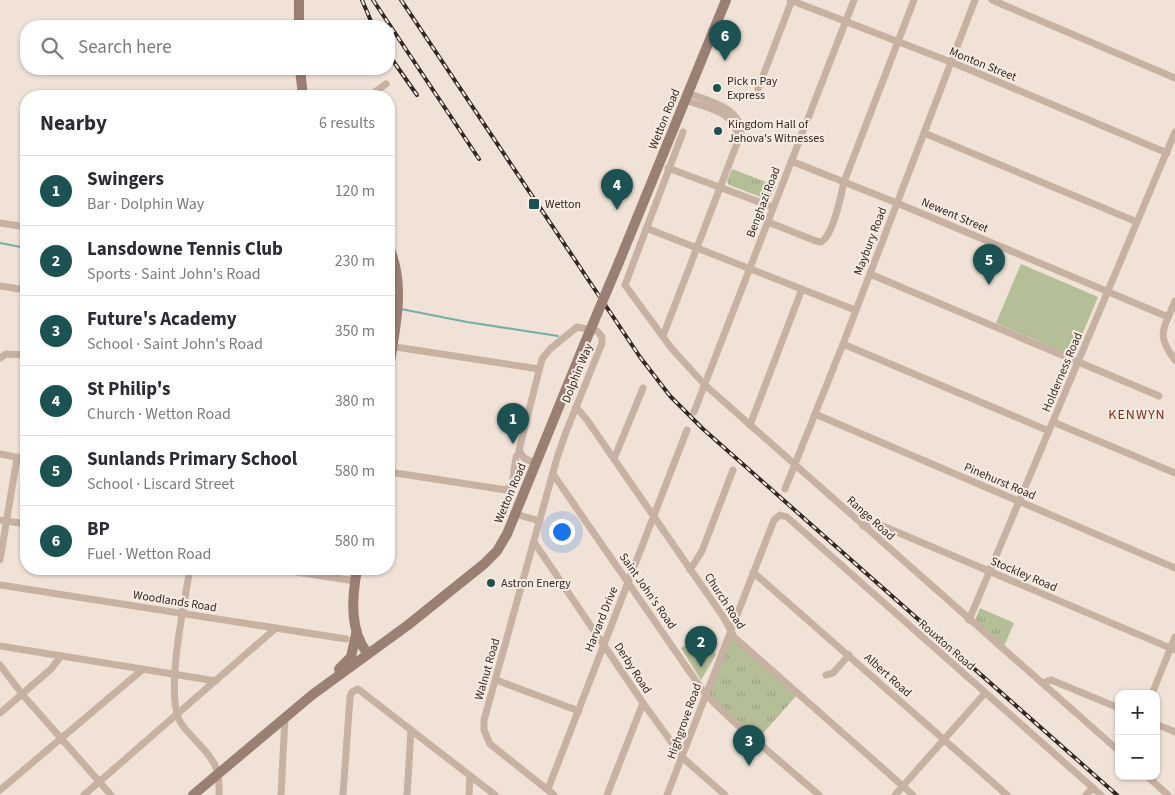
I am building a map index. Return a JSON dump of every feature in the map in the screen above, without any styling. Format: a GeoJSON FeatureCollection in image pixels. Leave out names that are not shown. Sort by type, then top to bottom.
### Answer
{"type":"FeatureCollection","features":[{"type":"Feature","properties":{"kind":"main road"},"geometry":{"type":"LineString","coordinates":[[299,0],[299,20]]}},
{"type":"Feature","properties":{"kind":"main road","name":"Wetton Road"},"geometry":{"type":"LineString","coordinates":[[193,795],[324,686],[437,603],[491,558],[503,542],[726,0]]}},
{"type":"Feature","properties":{"kind":"main road"},"geometry":{"type":"LineString","coordinates":[[301,75],[302,90]]}},
{"type":"Feature","properties":{"kind":"main road"},"geometry":{"type":"LineString","coordinates":[[395,266],[399,294],[395,318]]}},
{"type":"Feature","properties":{"kind":"main road"},"geometry":{"type":"LineString","coordinates":[[324,686],[327,679],[351,657],[356,634],[356,575]]}},
{"type":"Feature","properties":{"kind":"main road"},"geometry":{"type":"LineString","coordinates":[[356,634],[368,654]]}},
{"type":"Feature","properties":{"kind":"street"},"geometry":{"type":"LineString","coordinates":[[758,89],[791,0]]}},
{"type":"Feature","properties":{"kind":"street","name":"Monton Street"},"geometry":{"type":"LineString","coordinates":[[791,0],[951,62],[1166,153]]}},
{"type":"Feature","properties":{"kind":"street","name":"Benghazi Road"},"geometry":{"type":"LineString","coordinates":[[694,412],[854,0]]}},
{"type":"Feature","properties":{"kind":"street"},"geometry":{"type":"LineString","coordinates":[[768,222],[816,241],[824,241],[838,210],[844,182],[914,0]]}},
{"type":"Feature","properties":{"kind":"street","name":"Maybury Road"},"geometry":{"type":"LineString","coordinates":[[785,489],[843,344],[975,0]]}},
{"type":"Feature","properties":{"kind":"street"},"geometry":{"type":"LineString","coordinates":[[992,0],[1175,78]]}},
{"type":"Feature","properties":{"kind":"street"},"geometry":{"type":"LineString","coordinates":[[377,90],[386,84]]}},
{"type":"Feature","properties":{"kind":"street"},"geometry":{"type":"LineString","coordinates":[[663,336],[741,133],[741,125],[736,114],[687,97]]}},
{"type":"Feature","properties":{"kind":"street"},"geometry":{"type":"LineString","coordinates":[[682,132],[646,228],[855,310]]}},
{"type":"Feature","properties":{"kind":"street","name":"Holderness Road"},"geometry":{"type":"LineString","coordinates":[[969,620],[1175,132]]}},
{"type":"Feature","properties":{"kind":"street"},"geometry":{"type":"LineString","coordinates":[[924,133],[1137,222]]}},
{"type":"Feature","properties":{"kind":"street","name":"Newent Street"},"geometry":{"type":"LineString","coordinates":[[791,161],[897,202],[1168,318]]}},
{"type":"Feature","properties":{"kind":"street"},"geometry":{"type":"LineString","coordinates":[[668,168],[773,207]]}},
{"type":"Feature","properties":{"kind":"street"},"geometry":{"type":"LineString","coordinates":[[0,223],[20,226]]}},
{"type":"Feature","properties":{"kind":"street","name":"Range Road"},"geometry":{"type":"LineString","coordinates":[[646,228],[625,285],[684,363],[705,385],[863,526],[1115,748]]}},
{"type":"Feature","properties":{"kind":"street"},"geometry":{"type":"LineString","coordinates":[[870,274],[1159,396]]}},
{"type":"Feature","properties":{"kind":"street"},"geometry":{"type":"LineString","coordinates":[[0,286],[20,289]]}},
{"type":"Feature","properties":{"kind":"street"},"geometry":{"type":"LineString","coordinates":[[750,425],[802,289]]}},
{"type":"Feature","properties":{"kind":"street"},"geometry":{"type":"LineString","coordinates":[[1175,301],[1162,333],[1162,342],[1175,360]]}},
{"type":"Feature","properties":{"kind":"street","name":"Dolphin Way"},"geometry":{"type":"LineString","coordinates":[[395,473],[506,490],[512,485],[516,457],[519,452],[538,369],[546,353],[575,328],[583,326],[597,331],[602,337],[602,343],[576,407],[553,474],[540,521]]}},
{"type":"Feature","properties":{"kind":"street"},"geometry":{"type":"LineString","coordinates":[[843,344],[1049,431]]}},
{"type":"Feature","properties":{"kind":"street"},"geometry":{"type":"LineString","coordinates":[[395,348],[538,369]]}},
{"type":"Feature","properties":{"kind":"street"},"geometry":{"type":"LineString","coordinates":[[0,358],[6,354],[20,354]]}},
{"type":"Feature","properties":{"kind":"street"},"geometry":{"type":"LineString","coordinates":[[614,459],[644,388]]}},
{"type":"Feature","properties":{"kind":"street","name":"Church Road"},"geometry":{"type":"LineString","coordinates":[[576,407],[654,517],[731,632],[913,795]]}},
{"type":"Feature","properties":{"kind":"street","name":"Pinehurst Road"},"geometry":{"type":"LineString","coordinates":[[815,414],[1175,568]]}},
{"type":"Feature","properties":{"kind":"street"},"geometry":{"type":"LineString","coordinates":[[1053,422],[1175,473]]}},
{"type":"Feature","properties":{"kind":"street","name":"Harvard Drive"},"geometry":{"type":"LineString","coordinates":[[548,790],[603,643],[687,430]]}},
{"type":"Feature","properties":{"kind":"street"},"geometry":{"type":"LineString","coordinates":[[519,452],[524,458],[536,464]]}},
{"type":"Feature","properties":{"kind":"street"},"geometry":{"type":"LineString","coordinates":[[0,454],[20,458]]}},
{"type":"Feature","properties":{"kind":"street"},"geometry":{"type":"LineString","coordinates":[[0,560],[3,520],[17,458]]}},
{"type":"Feature","properties":{"kind":"street"},"geometry":{"type":"LineString","coordinates":[[690,570],[702,551],[733,470]]}},
{"type":"Feature","properties":{"kind":"street","name":"Saint John's Road"},"geometry":{"type":"LineString","coordinates":[[553,474],[705,694],[732,720],[819,795]]}},
{"type":"Feature","properties":{"kind":"street"},"geometry":{"type":"LineString","coordinates":[[515,514],[540,521]]}},
{"type":"Feature","properties":{"kind":"street","name":"Highgrove Road"},"geometry":{"type":"LineString","coordinates":[[667,795],[753,572],[774,520],[778,516]]}},
{"type":"Feature","properties":{"kind":"street","name":"Rouxton Road"},"geometry":{"type":"LineString","coordinates":[[778,516],[787,517],[1101,795]]}},
{"type":"Feature","properties":{"kind":"street"},"geometry":{"type":"LineString","coordinates":[[3,520],[20,523]]}},
{"type":"Feature","properties":{"kind":"street","name":"Walnut Road"},"geometry":{"type":"LineString","coordinates":[[540,521],[484,720],[486,737],[499,751],[554,795]]}},
{"type":"Feature","properties":{"kind":"street","name":"Stockley Road"},"geometry":{"type":"LineString","coordinates":[[863,526],[870,522],[878,524],[1173,649]]}},
{"type":"Feature","properties":{"kind":"street","name":"Derby Road"},"geometry":{"type":"LineString","coordinates":[[534,542],[682,758],[725,795]]}},
{"type":"Feature","properties":{"kind":"street","name":"Albert Road"},"geometry":{"type":"LineString","coordinates":[[753,572],[1007,795]]}},
{"type":"Feature","properties":{"kind":"street"},"geometry":{"type":"LineString","coordinates":[[189,575],[175,674],[177,715],[182,724],[215,763],[219,773],[219,795]]}},
{"type":"Feature","properties":{"kind":"street"},"geometry":{"type":"LineString","coordinates":[[316,575],[355,581]]}},
{"type":"Feature","properties":{"kind":"street","name":"Woodlands Road"},"geometry":{"type":"LineString","coordinates":[[0,584],[346,639]]}},
{"type":"Feature","properties":{"kind":"street"},"geometry":{"type":"LineString","coordinates":[[84,795],[276,628]]}},
{"type":"Feature","properties":{"kind":"street"},"geometry":{"type":"LineString","coordinates":[[1154,690],[1173,649],[1175,637]]}},
{"type":"Feature","properties":{"kind":"street"},"geometry":{"type":"LineString","coordinates":[[0,646],[216,681]]}},
{"type":"Feature","properties":{"kind":"street"},"geometry":{"type":"LineString","coordinates":[[826,675],[833,673],[849,655]]}},
{"type":"Feature","properties":{"kind":"street"},"geometry":{"type":"LineString","coordinates":[[0,714],[51,669],[61,656]]}},
{"type":"Feature","properties":{"kind":"street"},"geometry":{"type":"LineString","coordinates":[[0,665],[60,739],[111,795]]}},
{"type":"Feature","properties":{"kind":"street"},"geometry":{"type":"LineString","coordinates":[[0,790],[142,670]]}},
{"type":"Feature","properties":{"kind":"street"},"geometry":{"type":"LineString","coordinates":[[496,680],[579,711]]}},
{"type":"Feature","properties":{"kind":"street"},"geometry":{"type":"LineString","coordinates":[[1042,684],[1051,680],[1115,706]]}},
{"type":"Feature","properties":{"kind":"street"},"geometry":{"type":"LineString","coordinates":[[343,795],[350,697],[358,688],[495,795]]}},
{"type":"Feature","properties":{"kind":"street"},"geometry":{"type":"LineString","coordinates":[[895,795],[985,693]]}},
{"type":"Feature","properties":{"kind":"street"},"geometry":{"type":"LineString","coordinates":[[607,795],[643,703]]}},
{"type":"Feature","properties":{"kind":"street"},"geometry":{"type":"LineString","coordinates":[[281,795],[285,718]]}},
{"type":"Feature","properties":{"kind":"street"},"geometry":{"type":"LineString","coordinates":[[1160,726],[1175,732]]}},
{"type":"Feature","properties":{"kind":"street"},"geometry":{"type":"LineString","coordinates":[[406,795],[411,730]]}},
{"type":"Feature","properties":{"kind":"street"},"geometry":{"type":"LineString","coordinates":[[469,795],[470,776]]}},
{"type":"Feature","properties":{"kind":"street"},"geometry":{"type":"LineString","coordinates":[[1151,780],[1168,795]]}},
{"type":"Feature","properties":{"kind":"street"},"geometry":{"type":"LineString","coordinates":[[1086,795],[1092,788]]}},
{"type":"Feature","properties":{"kind":"green space"},"geometry":{"type":"Polygon","coordinates":[[[732,169],[776,186],[771,197],[766,199],[729,185],[727,181],[732,169]]]}},
{"type":"Feature","properties":{"kind":"green space"},"geometry":{"type":"Polygon","coordinates":[[[1021,264],[1098,297],[1073,356],[996,323],[1021,264]]]}},
{"type":"Feature","properties":{"kind":"green space"},"geometry":{"type":"Polygon","coordinates":[[[980,608],[1014,623],[1004,646],[975,620],[980,608]]]}},
{"type":"Feature","properties":{"kind":"green space"},"geometry":{"type":"Polygon","coordinates":[[[705,632],[716,655],[701,680],[681,648],[705,632]]]}},
{"type":"Feature","properties":{"kind":"green space"},"geometry":{"type":"Polygon","coordinates":[[[731,632],[798,694],[756,741],[704,696],[731,632]]]}},
{"type":"Feature","properties":{"kind":"waterway"},"geometry":{"type":"LineString","coordinates":[[0,243],[20,247]]}},
{"type":"Feature","properties":{"kind":"waterway"},"geometry":{"type":"LineString","coordinates":[[401,309],[467,322],[558,336]]}},
{"type":"Feature","properties":{"kind":"railway"},"geometry":{"type":"LineString","coordinates":[[362,0],[370,20]]}},
{"type":"Feature","properties":{"kind":"railway"},"geometry":{"type":"LineString","coordinates":[[373,0],[386,20]]}},
{"type":"Feature","properties":{"kind":"railway"},"geometry":{"type":"LineString","coordinates":[[401,0],[640,357],[670,396],[703,429],[1117,795]]}},
{"type":"Feature","properties":{"kind":"railway"},"geometry":{"type":"LineString","coordinates":[[395,33],[479,159]]}},
{"type":"Feature","properties":{"kind":"railway"},"geometry":{"type":"LineString","coordinates":[[395,64],[417,95]]}},
{"type":"Feature","properties":{"kind":"place","name":"BP"},"geometry":{"type":"Point","coordinates":[725,61]}},
{"type":"Feature","properties":{"kind":"place","name":"Pick n Pay Express"},"geometry":{"type":"Point","coordinates":[717,88]}},
{"type":"Feature","properties":{"kind":"place","name":"Kingdom Hall of Jehova's Witnesses"},"geometry":{"type":"Point","coordinates":[718,131]}},
{"type":"Feature","properties":{"kind":"place","name":"Wetton"},"geometry":{"type":"Point","coordinates":[534,204]}},
{"type":"Feature","properties":{"kind":"place","name":"St Philip's"},"geometry":{"type":"Point","coordinates":[617,210]}},
{"type":"Feature","properties":{"kind":"place","name":"Sunlands Primary School"},"geometry":{"type":"Point","coordinates":[989,285]}},
{"type":"Feature","properties":{"kind":"place","name":"Swingers"},"geometry":{"type":"Point","coordinates":[513,444]}},
{"type":"Feature","properties":{"kind":"place","name":"Astron Energy"},"geometry":{"type":"Point","coordinates":[491,583]}},
{"type":"Feature","properties":{"kind":"place","name":"Lansdowne Tennis Club"},"geometry":{"type":"Point","coordinates":[701,667]}},
{"type":"Feature","properties":{"kind":"place","name":"Future's Academy"},"geometry":{"type":"Point","coordinates":[749,766]}},
{"type":"Feature","properties":{"kind":"district","name":"KENWYN"},"geometry":{"type":"Point","coordinates":[1137,414]}}]}
